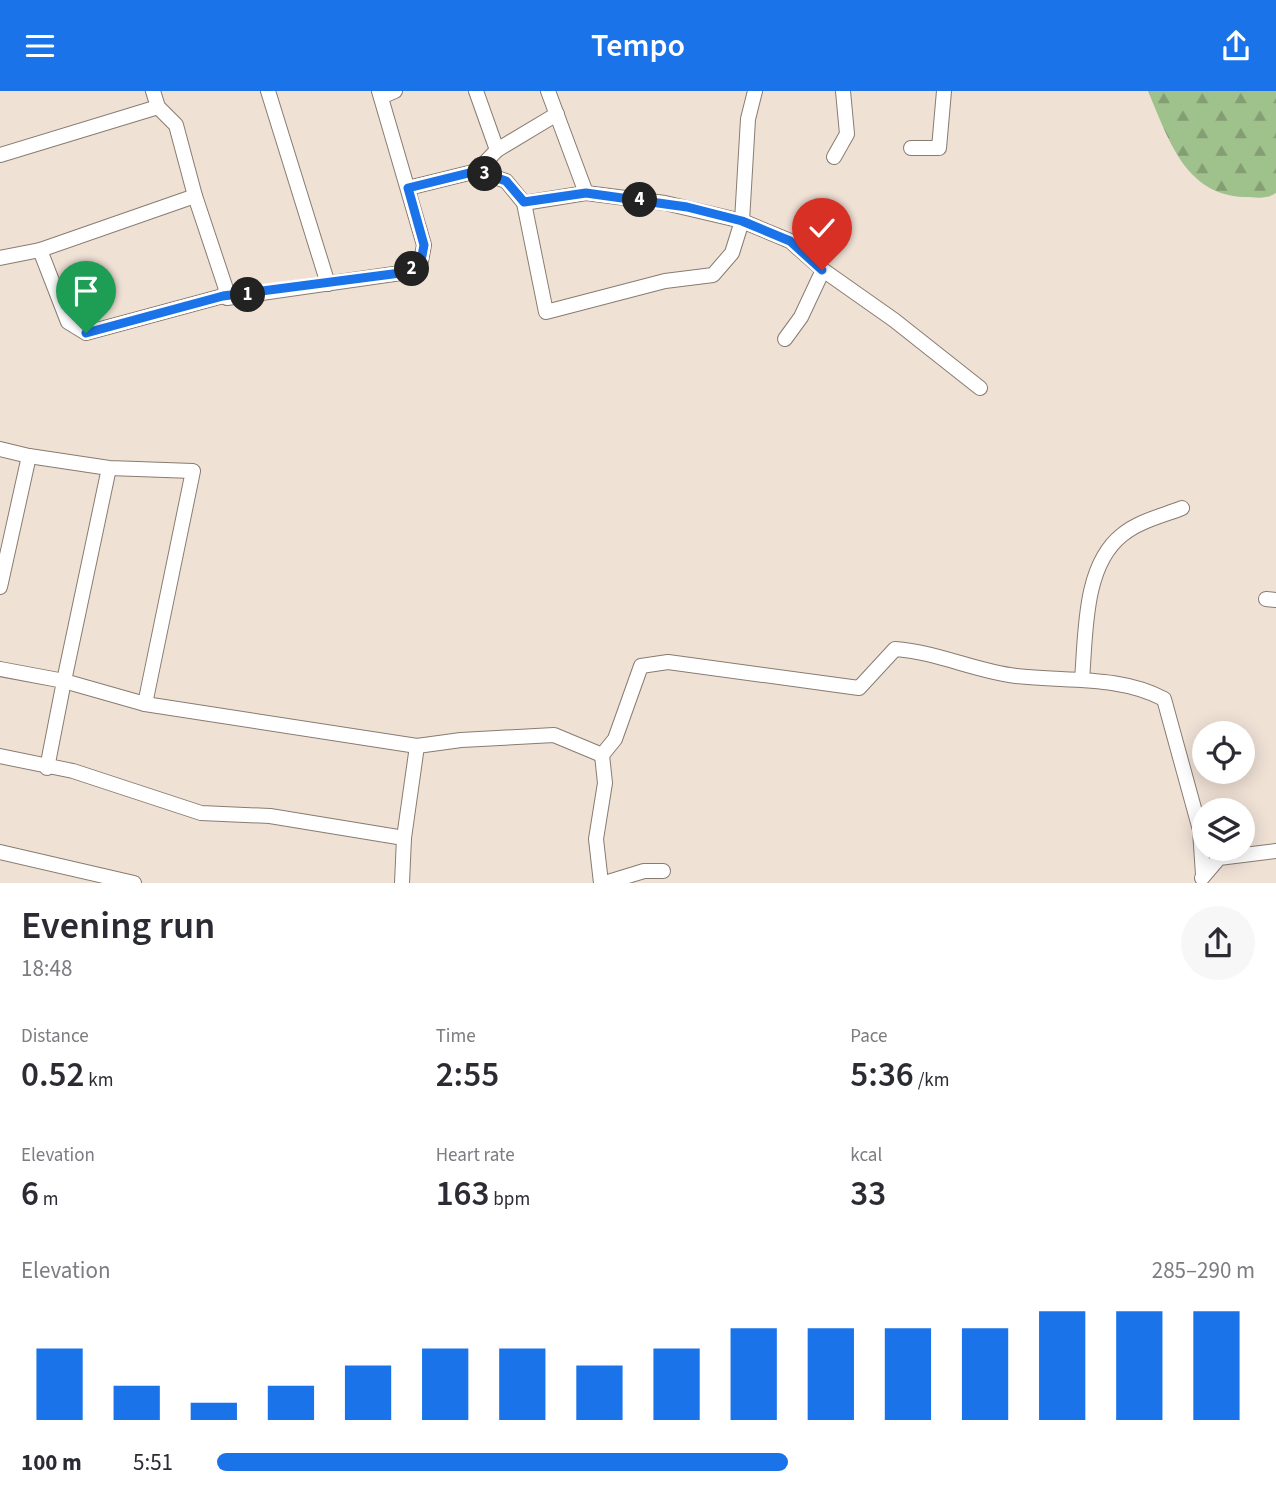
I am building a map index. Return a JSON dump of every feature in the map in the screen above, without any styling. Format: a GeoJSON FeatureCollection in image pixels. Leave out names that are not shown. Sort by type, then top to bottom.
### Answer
{"type":"FeatureCollection","features":[{"type":"Feature","properties":{"kind":"street"},"geometry":{"type":"LineString","coordinates":[[153,91],[158,107],[176,125],[195,196],[226,289],[223,296]]}},
{"type":"Feature","properties":{"kind":"street"},"geometry":{"type":"LineString","coordinates":[[268,91],[328,284]]}},
{"type":"Feature","properties":{"kind":"street"},"geometry":{"type":"LineString","coordinates":[[40,250],[68,322],[86,333],[223,296],[408,272],[421,261],[424,245],[380,94],[395,91]]}},
{"type":"Feature","properties":{"kind":"street"},"geometry":{"type":"LineString","coordinates":[[476,91],[497,151]]}},
{"type":"Feature","properties":{"kind":"street"},"geometry":{"type":"LineString","coordinates":[[548,91],[586,193]]}},
{"type":"Feature","properties":{"kind":"street"},"geometry":{"type":"LineString","coordinates":[[477,171],[506,181],[524,202],[546,312],[665,281],[713,275],[733,253],[742,221],[748,119],[755,91]]}},
{"type":"Feature","properties":{"kind":"street"},"geometry":{"type":"LineString","coordinates":[[834,157],[847,134],[843,91]]}},
{"type":"Feature","properties":{"kind":"street"},"geometry":{"type":"LineString","coordinates":[[911,148],[939,148],[944,91]]}},
{"type":"Feature","properties":{"kind":"street"},"geometry":{"type":"LineString","coordinates":[[0,155],[158,107]]}},
{"type":"Feature","properties":{"kind":"street"},"geometry":{"type":"LineString","coordinates":[[408,188],[477,171],[497,151],[557,114]]}},
{"type":"Feature","properties":{"kind":"street"},"geometry":{"type":"LineString","coordinates":[[524,202],[586,193],[665,203],[742,221],[790,241],[822,270],[894,320],[980,388]]}},
{"type":"Feature","properties":{"kind":"street"},"geometry":{"type":"LineString","coordinates":[[0,258],[40,250],[195,196]]}},
{"type":"Feature","properties":{"kind":"street"},"geometry":{"type":"LineString","coordinates":[[785,339],[802,317],[822,270]]}},
{"type":"Feature","properties":{"kind":"street"},"geometry":{"type":"LineString","coordinates":[[0,449],[109,468],[193,471],[145,704]]}},
{"type":"Feature","properties":{"kind":"street"},"geometry":{"type":"LineString","coordinates":[[0,587],[29,456]]}},
{"type":"Feature","properties":{"kind":"street"},"geometry":{"type":"LineString","coordinates":[[47,768],[109,468]]}},
{"type":"Feature","properties":{"kind":"street"},"geometry":{"type":"LineString","coordinates":[[1082,679],[1096,574],[1107,551],[1121,535],[1138,524],[1182,508]]}},
{"type":"Feature","properties":{"kind":"street"},"geometry":{"type":"LineString","coordinates":[[663,871],[645,871],[603,883],[596,839],[604,783],[602,755],[615,739],[641,666],[668,662],[859,688],[895,649],[1015,676],[1082,679],[1149,691],[1164,699],[1200,830],[1202,879]]}},
{"type":"Feature","properties":{"kind":"street"},"geometry":{"type":"LineString","coordinates":[[0,669],[64,681],[145,704],[417,746],[461,740],[554,736],[602,755]]}},
{"type":"Feature","properties":{"kind":"street"},"geometry":{"type":"LineString","coordinates":[[402,883],[404,838],[417,746]]}},
{"type":"Feature","properties":{"kind":"street"},"geometry":{"type":"LineString","coordinates":[[0,756],[47,768],[73,771],[201,813],[270,816],[404,838]]}},
{"type":"Feature","properties":{"kind":"street"},"geometry":{"type":"LineString","coordinates":[[1202,879],[1219,858],[1276,851]]}},
{"type":"Feature","properties":{"kind":"street"},"geometry":{"type":"LineString","coordinates":[[0,852],[105,880],[134,883]]}},
{"type":"Feature","properties":{"kind":"green space"},"geometry":{"type":"Polygon","coordinates":[[[1148,91],[1276,91],[1276,193],[1265,197],[1224,194],[1193,175],[1172,145],[1148,91]]]}},
{"type":"Feature","properties":{"kind":"route"},"geometry":{"type":"LineString","coordinates":[[86,333],[223,296],[227,298],[408,272],[421,261],[424,245],[408,188],[477,171],[506,181],[524,202],[586,193],[665,203],[742,221],[790,241],[822,270]]}}]}
